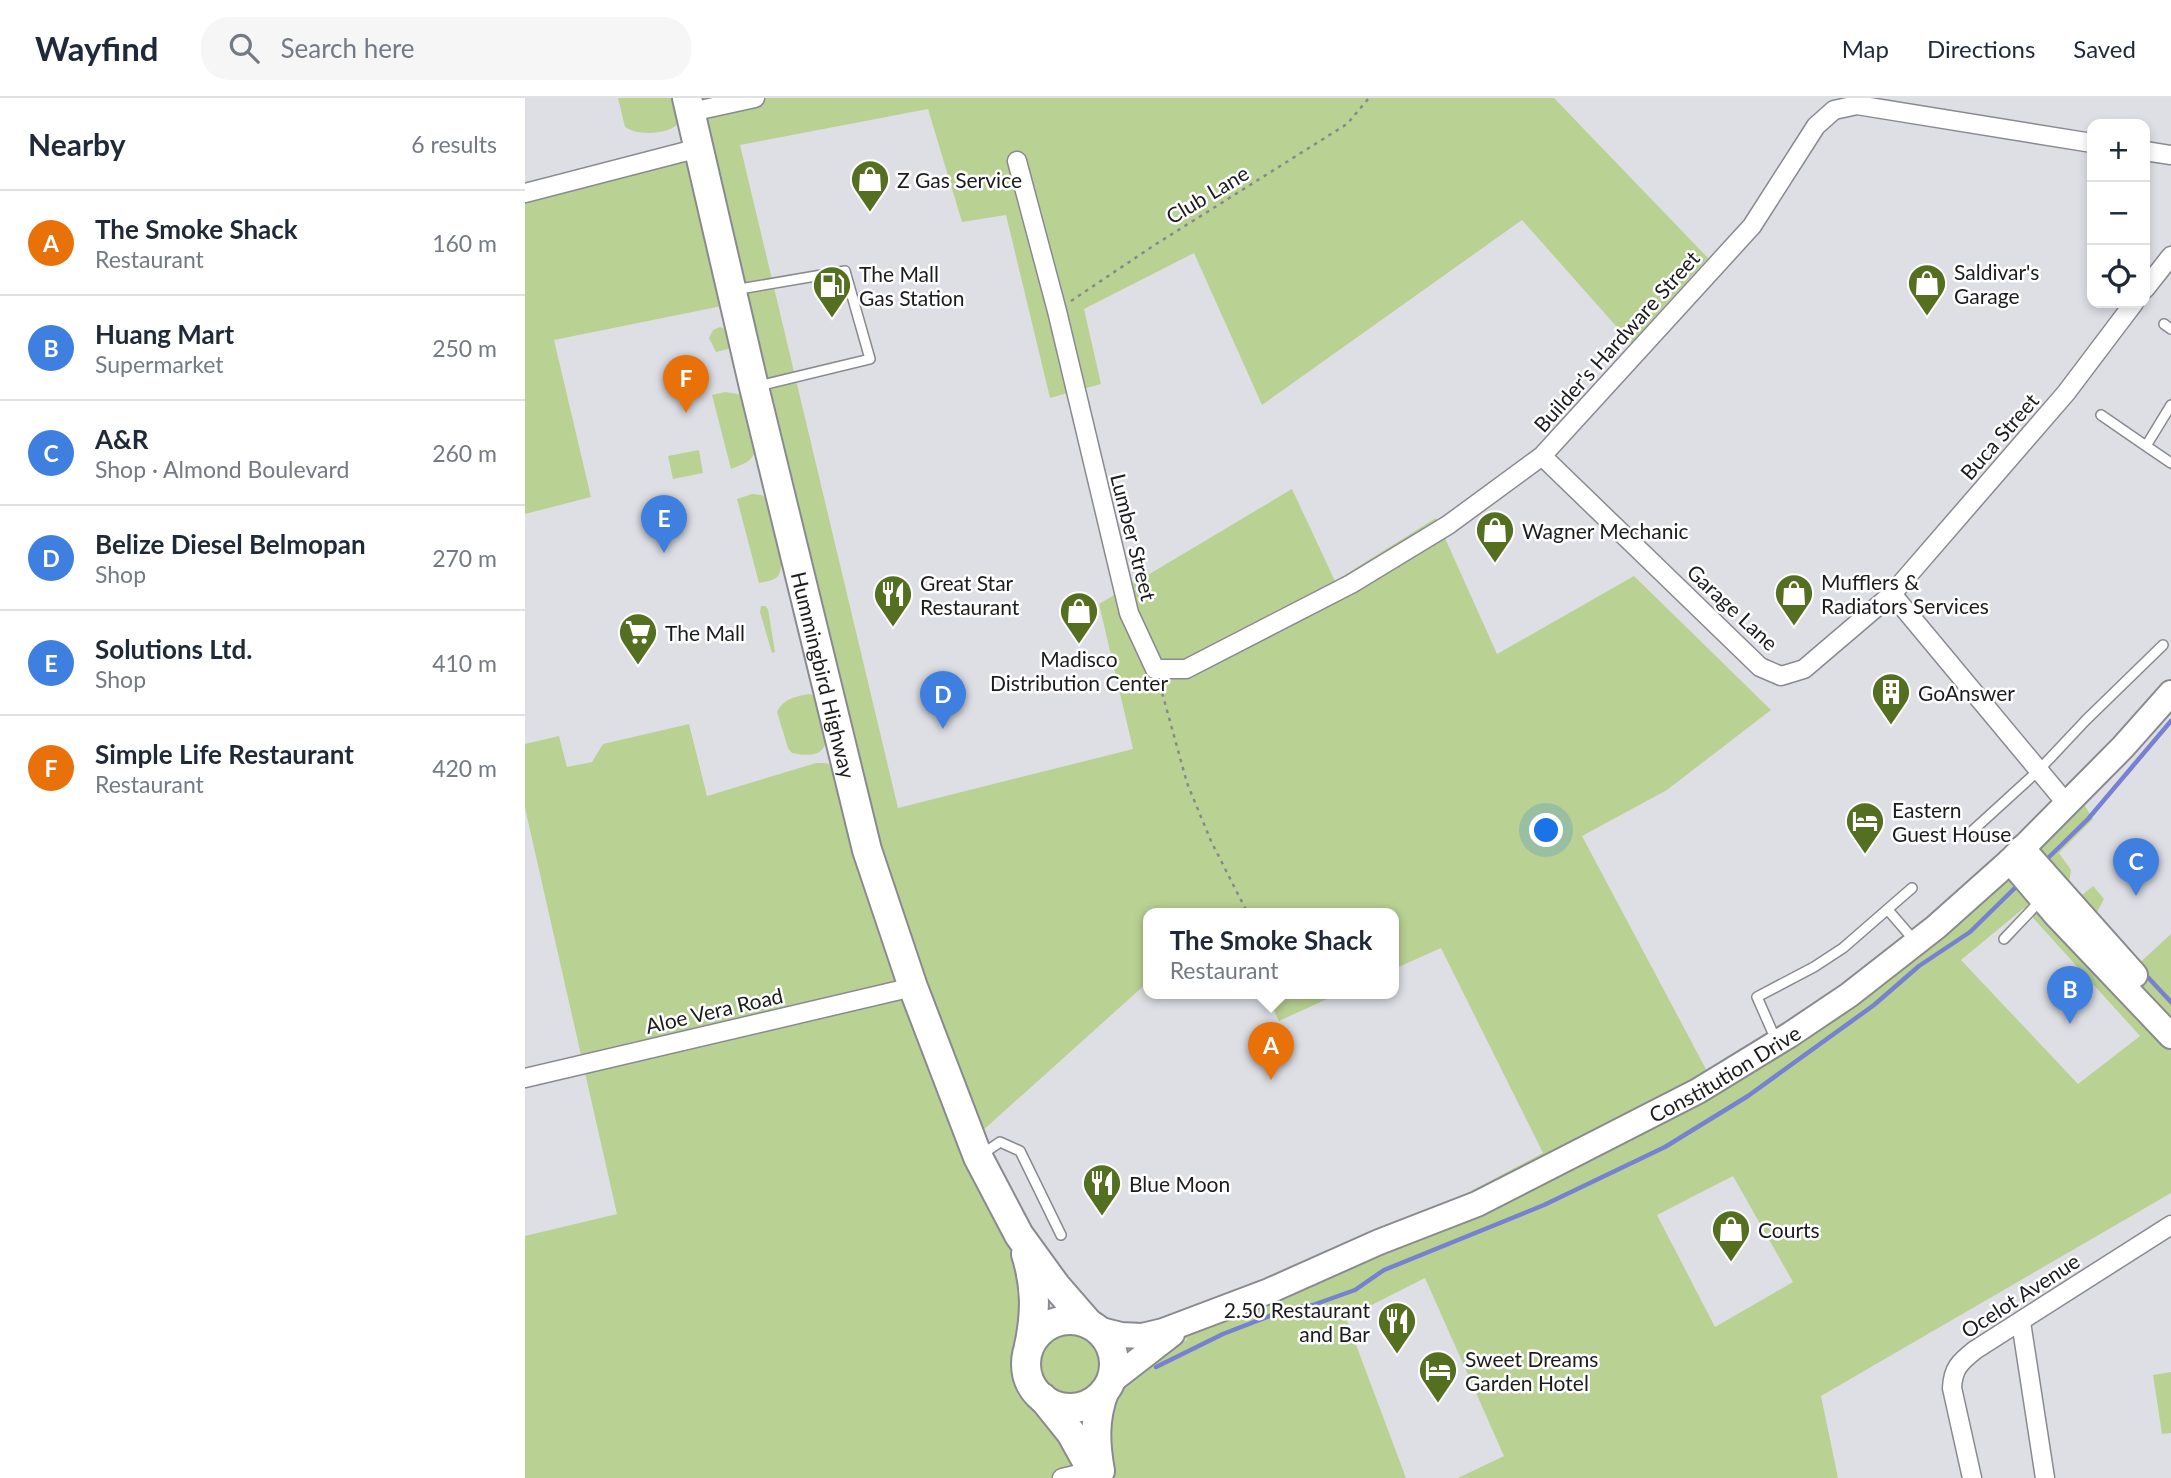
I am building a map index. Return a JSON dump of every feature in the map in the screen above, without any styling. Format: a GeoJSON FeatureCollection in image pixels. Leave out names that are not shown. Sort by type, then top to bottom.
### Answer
{"type":"FeatureCollection","features":[{"type":"Feature","properties":{"kind":"main road","name":"Hummingbird Highway"},"geometry":{"type":"LineString","coordinates":[[689,105],[754,387],[867,850],[913,987],[978,1157],[1019,1235],[1056,1286],[1093,1326]]}},
{"type":"Feature","properties":{"kind":"main road","name":"Constitution Drive"},"geometry":{"type":"LineString","coordinates":[[1093,1326],[1122,1335],[1142,1336],[1190,1322],[1269,1291],[1379,1242],[1477,1204],[1697,1091],[1849,995],[1916,943],[2016,855],[2123,747],[2171,693]]}},
{"type":"Feature","properties":{"kind":"main road"},"geometry":{"type":"LineString","coordinates":[[2016,855],[2171,1036]]}},
{"type":"Feature","properties":{"kind":"main road"},"geometry":{"type":"LineString","coordinates":[[2049,892],[2171,1013]]}},
{"type":"Feature","properties":{"kind":"main road","name":"Hummingbird Highway"},"geometry":{"type":"LineString","coordinates":[[1019,1235],[1034,1286],[1034,1322],[1029,1346]]}},
{"type":"Feature","properties":{"kind":"main road"},"geometry":{"type":"LineString","coordinates":[[1075,1320],[1093,1326],[1107,1340],[1113,1353],[1114,1368],[1095,1423],[1096,1476],[1070,1433],[1033,1388],[1027,1374],[1029,1346],[1037,1334],[1061,1321],[1075,1320]]}},
{"type":"Feature","properties":{"kind":"main road","name":"Constitution Drive"},"geometry":{"type":"LineString","coordinates":[[1107,1387],[1146,1352],[1190,1322]]}},
{"type":"Feature","properties":{"kind":"main road"},"geometry":{"type":"LineString","coordinates":[[1043,1398],[1054,1405],[1068,1408],[1081,1406],[1094,1401],[1107,1387]]}},
{"type":"Feature","properties":{"kind":"street"},"geometry":{"type":"LineString","coordinates":[[689,105],[755,98]]}},
{"type":"Feature","properties":{"kind":"street","name":"Builder's Hardware Street"},"geometry":{"type":"LineString","coordinates":[[1155,669],[1186,669],[1351,584],[1448,525],[1542,456],[1752,226],[1816,126],[1834,110],[1857,105],[2087,141]]}},
{"type":"Feature","properties":{"kind":"street"},"geometry":{"type":"LineString","coordinates":[[525,194],[699,148]]}},
{"type":"Feature","properties":{"kind":"street"},"geometry":{"type":"LineString","coordinates":[[2150,152],[2171,155]]}},
{"type":"Feature","properties":{"kind":"street","name":"Lumber Street"},"geometry":{"type":"LineString","coordinates":[[1017,160],[1057,311],[1129,613],[1155,669]]}},
{"type":"Feature","properties":{"kind":"street"},"geometry":{"type":"LineString","coordinates":[[2150,283],[2171,256]]}},
{"type":"Feature","properties":{"kind":"street","name":"Buca Street"},"geometry":{"type":"LineString","coordinates":[[1892,594],[2066,393],[2130,308]]}},
{"type":"Feature","properties":{"kind":"street","name":"Garage Lane"},"geometry":{"type":"LineString","coordinates":[[1542,456],[1760,667],[1781,676],[1804,669],[1892,594]]}},
{"type":"Feature","properties":{"kind":"street"},"geometry":{"type":"LineString","coordinates":[[1892,594],[2066,803]]}},
{"type":"Feature","properties":{"kind":"street","name":"Aloe Vera Road"},"geometry":{"type":"LineString","coordinates":[[525,1078],[913,987]]}},
{"type":"Feature","properties":{"kind":"street","name":"Ocelot Avenue"},"geometry":{"type":"LineString","coordinates":[[1972,1478],[1952,1388],[1952,1375],[1959,1363],[1975,1350],[2171,1225]]}},
{"type":"Feature","properties":{"kind":"street"},"geometry":{"type":"LineString","coordinates":[[2021,1322],[2045,1478]]}},
{"type":"Feature","properties":{"kind":"street"},"geometry":{"type":"LineString","coordinates":[[1062,1478],[1096,1476]]}},
{"type":"Feature","properties":{"kind":"lane"},"geometry":{"type":"LineString","coordinates":[[732,290],[845,271],[870,359],[754,387]]}},
{"type":"Feature","properties":{"kind":"lane"},"geometry":{"type":"LineString","coordinates":[[2146,446],[2171,405]]}},
{"type":"Feature","properties":{"kind":"lane"},"geometry":{"type":"LineString","coordinates":[[2101,415],[2171,463]]}},
{"type":"Feature","properties":{"kind":"lane"},"geometry":{"type":"LineString","coordinates":[[1971,833],[2038,771],[2163,645]]}},
{"type":"Feature","properties":{"kind":"lane"},"geometry":{"type":"LineString","coordinates":[[1777,1042],[1757,998],[1843,948],[1912,888]]}},
{"type":"Feature","properties":{"kind":"lane"},"geometry":{"type":"LineString","coordinates":[[2004,939],[2049,892]]}},
{"type":"Feature","properties":{"kind":"lane"},"geometry":{"type":"LineString","coordinates":[[1888,910],[1916,943]]}},
{"type":"Feature","properties":{"kind":"lane"},"geometry":{"type":"LineString","coordinates":[[978,1157],[1000,1142],[1020,1151],[1061,1235]]}},
{"type":"Feature","properties":{"kind":"path","name":"Club Lane"},"geometry":{"type":"LineString","coordinates":[[1057,311],[1153,246],[1347,124],[1369,98]]}},
{"type":"Feature","properties":{"kind":"path"},"geometry":{"type":"LineString","coordinates":[[1155,669],[1187,783],[1211,841],[1245,908]]}},
{"type":"Feature","properties":{"kind":"green space"},"geometry":{"type":"Polygon","coordinates":[[[618,98],[674,98],[680,122],[661,132],[630,130],[625,127],[618,98]]]}},
{"type":"Feature","properties":{"kind":"green space"},"geometry":{"type":"Polygon","coordinates":[[[699,98],[1554,98],[1708,258],[1631,343],[1522,220],[1262,405],[1194,253],[1084,309],[1101,384],[1050,398],[1006,215],[962,222],[928,109],[740,145],[898,808],[1133,749],[1099,604],[1292,489],[1335,581],[1436,518],[1497,654],[1634,576],[1771,710],[1667,790],[1582,836],[1707,1071],[1791,1034],[2077,793],[2093,819],[2059,853],[2071,870],[2069,882],[2082,895],[2093,886],[2104,899],[2092,922],[2133,969],[2171,934],[2171,1193],[1821,1396],[1838,1478],[1458,1478],[1504,1456],[1425,1278],[1346,1318],[1406,1478],[1110,1478],[1103,1455],[1117,1389],[1163,1352],[1187,1340],[1178,1320],[1386,1236],[1543,1153],[1441,948],[1399,967],[1399,908],[1143,908],[1143,986],[980,1133],[890,886],[865,798],[699,98]],[[2024,908],[1961,960],[2078,1084],[2140,1036],[2024,908]],[[1733,1176],[1657,1215],[1715,1327],[1793,1282],[1733,1176]]]}},
{"type":"Feature","properties":{"kind":"green space"},"geometry":{"type":"Polygon","coordinates":[[[685,145],[722,306],[554,340],[591,497],[525,514],[525,182],[685,145]]]}},
{"type":"Feature","properties":{"kind":"green space"},"geometry":{"type":"Polygon","coordinates":[[[720,327],[727,330],[732,348],[716,352],[709,338],[713,330],[720,327]]]}},
{"type":"Feature","properties":{"kind":"green space"},"geometry":{"type":"Polygon","coordinates":[[[725,392],[744,398],[756,448],[750,459],[731,469],[712,395],[725,392]]]}},
{"type":"Feature","properties":{"kind":"green space"},"geometry":{"type":"Polygon","coordinates":[[[699,450],[703,473],[673,479],[668,456],[699,450]]]}},
{"type":"Feature","properties":{"kind":"green space"},"geometry":{"type":"Polygon","coordinates":[[[752,494],[762,495],[768,500],[781,553],[780,572],[776,578],[759,583],[737,499],[752,494]]]}},
{"type":"Feature","properties":{"kind":"green space"},"geometry":{"type":"Polygon","coordinates":[[[761,606],[768,609],[775,652],[772,653],[760,612],[761,606]]]}},
{"type":"Feature","properties":{"kind":"green space"},"geometry":{"type":"Polygon","coordinates":[[[809,694],[817,696],[825,729],[824,747],[818,753],[808,755],[792,753],[777,712],[787,701],[809,694]]]}},
{"type":"Feature","properties":{"kind":"green space"},"geometry":{"type":"Polygon","coordinates":[[[689,724],[707,796],[816,763],[836,767],[1026,1285],[1013,1348],[1013,1374],[1019,1387],[1055,1430],[1086,1478],[525,1478],[525,1236],[617,1214],[525,808],[525,744],[559,736],[567,767],[592,762],[603,744],[689,724]]]}},
{"type":"Feature","properties":{"kind":"green space"},"geometry":{"type":"Polygon","coordinates":[[[1268,999],[1327,999],[1279,1021],[1268,999]]]}},
{"type":"Feature","properties":{"kind":"green space"},"geometry":{"type":"Polygon","coordinates":[[[1064,1330],[1076,1330],[1093,1339],[1100,1350],[1100,1374],[1093,1385],[1076,1394],[1064,1394],[1052,1389],[1043,1380],[1038,1368],[1038,1356],[1043,1344],[1052,1335],[1064,1330]]]}},
{"type":"Feature","properties":{"kind":"green space"},"geometry":{"type":"Polygon","coordinates":[[[2171,1372],[2171,1433],[2162,1434],[2153,1375],[2171,1372]]]}},
{"type":"Feature","properties":{"kind":"waterway"},"geometry":{"type":"LineString","coordinates":[[2045,861],[2088,819],[2171,721]]}},
{"type":"Feature","properties":{"kind":"waterway"},"geometry":{"type":"LineString","coordinates":[[1283,1310],[1313,1305],[1355,1290],[1384,1270],[1544,1205],[1665,1147],[1748,1096],[1874,1005],[1919,966],[1970,932],[2020,883]]}},
{"type":"Feature","properties":{"kind":"waterway"},"geometry":{"type":"LineString","coordinates":[[2143,972],[2171,1002]]}},
{"type":"Feature","properties":{"kind":"waterway"},"geometry":{"type":"LineString","coordinates":[[1156,1367],[1223,1334],[1272,1315]]}},
{"type":"Feature","properties":{"kind":"place","name":"Z Gas Service"},"geometry":{"type":"Point","coordinates":[870,213]}},
{"type":"Feature","properties":{"kind":"place","name":"Saldivar's Garage"},"geometry":{"type":"Point","coordinates":[1927,317]}},
{"type":"Feature","properties":{"kind":"place","name":"The Mall Gas Station"},"geometry":{"type":"Point","coordinates":[832,319]}},
{"type":"Feature","properties":{"kind":"place","name":"Simple Life Restaurant"},"geometry":{"type":"Point","coordinates":[686,413]}},
{"type":"Feature","properties":{"kind":"place","name":"Solutions Ltd."},"geometry":{"type":"Point","coordinates":[664,553]}},
{"type":"Feature","properties":{"kind":"place","name":"Wagner Mechanic"},"geometry":{"type":"Point","coordinates":[1495,564]}},
{"type":"Feature","properties":{"kind":"place","name":"Mufflers & Radiators Services"},"geometry":{"type":"Point","coordinates":[1794,627]}},
{"type":"Feature","properties":{"kind":"place","name":"Great Star Restaurant"},"geometry":{"type":"Point","coordinates":[893,628]}},
{"type":"Feature","properties":{"kind":"place","name":"Madisco Distribution Center"},"geometry":{"type":"Point","coordinates":[1079,645]}},
{"type":"Feature","properties":{"kind":"place","name":"The Mall"},"geometry":{"type":"Point","coordinates":[638,666]}},
{"type":"Feature","properties":{"kind":"place","name":"GoAnswer"},"geometry":{"type":"Point","coordinates":[1891,726]}},
{"type":"Feature","properties":{"kind":"place","name":"Belize Diesel Belmopan"},"geometry":{"type":"Point","coordinates":[943,729]}},
{"type":"Feature","properties":{"kind":"place","name":"Eastern Guest House"},"geometry":{"type":"Point","coordinates":[1865,855]}},
{"type":"Feature","properties":{"kind":"place","name":"A&R"},"geometry":{"type":"Point","coordinates":[2136,896]}},
{"type":"Feature","properties":{"kind":"place","name":"Huang Mart"},"geometry":{"type":"Point","coordinates":[2070,1024]}},
{"type":"Feature","properties":{"kind":"place","name":"The Smoke Shack"},"geometry":{"type":"Point","coordinates":[1271,1080]}},
{"type":"Feature","properties":{"kind":"place","name":"Blue Moon"},"geometry":{"type":"Point","coordinates":[1102,1217]}},
{"type":"Feature","properties":{"kind":"place","name":"Courts"},"geometry":{"type":"Point","coordinates":[1731,1263]}},
{"type":"Feature","properties":{"kind":"place","name":"2.50 Restaurant and Bar"},"geometry":{"type":"Point","coordinates":[1397,1355]}},
{"type":"Feature","properties":{"kind":"place","name":"Sweet Dreams Garden Hotel"},"geometry":{"type":"Point","coordinates":[1438,1404]}}]}
